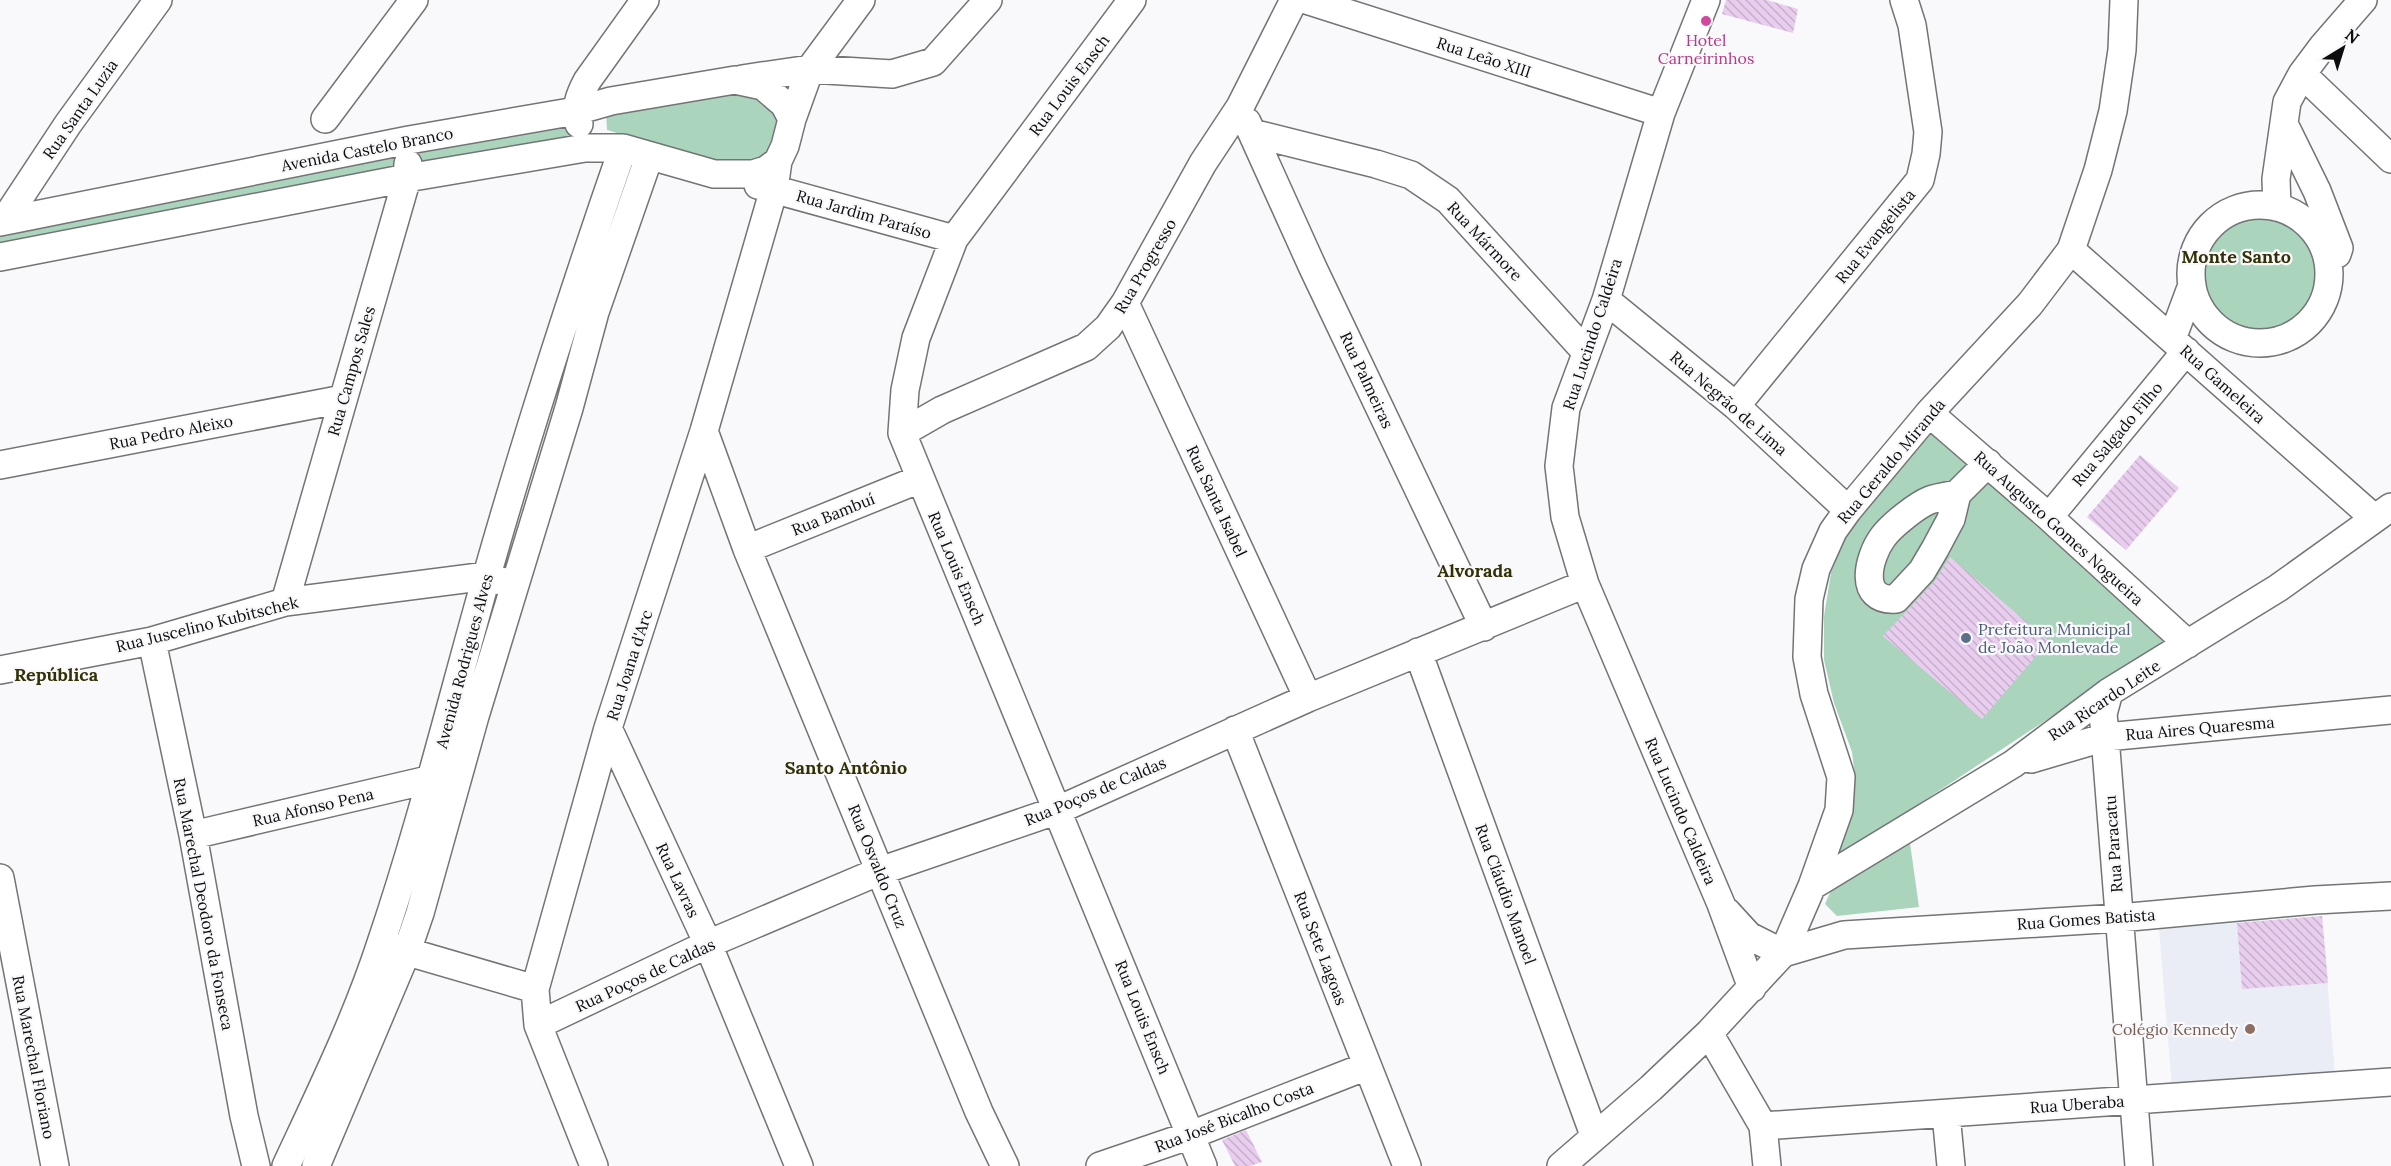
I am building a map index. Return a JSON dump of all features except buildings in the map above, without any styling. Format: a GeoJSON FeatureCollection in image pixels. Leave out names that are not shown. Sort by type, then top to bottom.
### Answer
{"type":"FeatureCollection","features":[{"type":"Feature","properties":{"kind":"street"},"geometry":{"type":"LineString","coordinates":[[325,119],[414,0]]}},
{"type":"Feature","properties":{"kind":"street"},"geometry":{"type":"LineString","coordinates":[[585,148],[576,111],[579,95],[609,48],[645,0]]}},
{"type":"Feature","properties":{"kind":"street"},"geometry":{"type":"LineString","coordinates":[[714,174],[753,174],[766,170],[778,161],[810,69],[861,0]]}},
{"type":"Feature","properties":{"kind":"street","name":"Avenida Castelo Branco"},"geometry":{"type":"LineString","coordinates":[[2,221],[409,140],[576,111],[622,99],[735,80],[810,69],[892,74],[933,62],[988,0]]}},
{"type":"Feature","properties":{"kind":"street","name":"Rua Louis Ensch"},"geometry":{"type":"LineString","coordinates":[[1132,0],[954,239],[916,338],[905,390],[902,433],[1203,1166]]}},
{"type":"Feature","properties":{"kind":"street","name":"Rua Progresso"},"geometry":{"type":"LineString","coordinates":[[902,433],[942,410],[1086,347],[1108,327],[1125,303],[1203,163],[1240,107],[1294,0]]}},
{"type":"Feature","properties":{"kind":"street","name":"Rua Leão XIII"},"geometry":{"type":"LineString","coordinates":[[1306,0],[1661,113]]}},
{"type":"Feature","properties":{"kind":"street","name":"Rua Lucindo Caldeira"},"geometry":{"type":"LineString","coordinates":[[1706,0],[1661,113],[1606,300],[1585,351],[1566,408],[1559,466],[1565,517],[1585,584],[1721,904],[1752,988]]}},
{"type":"Feature","properties":{"kind":"street","name":"Rua Evangelista"},"geometry":{"type":"LineString","coordinates":[[1736,406],[1920,180],[1928,132],[1912,25],[1904,0]]}},
{"type":"Feature","properties":{"kind":"street","name":"Rua Geraldo Miranda"},"geometry":{"type":"LineString","coordinates":[[1783,953],[1812,886],[1839,810],[1841,777],[1814,694],[1807,657],[1809,599],[1823,550],[1848,510],[1929,413],[2030,304],[2071,250],[2098,170],[2113,111],[2122,50],[2124,0]]}},
{"type":"Feature","properties":{"kind":"street"},"geometry":{"type":"LineString","coordinates":[[2277,207],[2276,178],[2287,102],[2302,74],[2363,0]]}},
{"type":"Feature","properties":{"kind":"street","name":"Rua Santa Luzia"},"geometry":{"type":"LineString","coordinates":[[2,221],[68,124],[144,5]]}},
{"type":"Feature","properties":{"kind":"street"},"geometry":{"type":"LineString","coordinates":[[2302,74],[2391,159]]}},
{"type":"Feature","properties":{"kind":"street","name":"Avenida Castelo Branco"},"geometry":{"type":"LineString","coordinates":[[735,80],[763,86],[784,104],[792,119]]}},
{"type":"Feature","properties":{"kind":"street"},"geometry":{"type":"LineString","coordinates":[[1240,107],[1252,133]]}},
{"type":"Feature","properties":{"kind":"street"},"geometry":{"type":"LineString","coordinates":[[2285,126],[2318,191],[2339,248],[2330,274],[2326,297],[2315,317],[2298,333],[2277,342],[2254,344],[2232,338],[2213,325],[2199,307],[2192,285],[2192,262],[2199,241],[2213,223],[2232,211],[2254,205],[2277,207],[2298,216],[2315,232],[2326,252],[2330,274]]}},
{"type":"Feature","properties":{"kind":"street","name":"Rua Mármore"},"geometry":{"type":"LineString","coordinates":[[1252,133],[1376,164],[1411,176],[1448,200],[1585,351]]}},
{"type":"Feature","properties":{"kind":"street","name":"Rua Palmeiras"},"geometry":{"type":"LineString","coordinates":[[1252,133],[1313,268],[1484,627]]}},
{"type":"Feature","properties":{"kind":"street","name":"Rua Campos Sales"},"geometry":{"type":"LineString","coordinates":[[285,602],[407,178],[409,140]]}},
{"type":"Feature","properties":{"kind":"street"},"geometry":{"type":"LineString","coordinates":[[0,257],[407,178],[585,148],[623,148],[774,189]]}},
{"type":"Feature","properties":{"kind":"street","name":"Avenida Rodrigues Alves"},"geometry":{"type":"LineString","coordinates":[[316,1166],[407,951],[487,576],[570,303],[623,148]]}},
{"type":"Feature","properties":{"kind":"street","name":"Avenida Rodrigues Alves"},"geometry":{"type":"LineString","coordinates":[[286,1166],[350,1026],[444,781],[513,586],[569,408],[595,312],[650,157]]}},
{"type":"Feature","properties":{"kind":"street","name":"Rua Joana d'Arc"},"geometry":{"type":"LineString","coordinates":[[594,1166],[538,1026],[535,989],[608,728],[704,431],[774,189],[778,161]]}},
{"type":"Feature","properties":{"kind":"street","name":"Rua Jardim Paraíso"},"geometry":{"type":"LineString","coordinates":[[774,189],[954,239]]}},
{"type":"Feature","properties":{"kind":"street","name":"Rua Gameleira"},"geometry":{"type":"LineString","coordinates":[[2071,250],[2179,345],[2383,513]]}},
{"type":"Feature","properties":{"kind":"street","name":"Rua Salgado Filho"},"geometry":{"type":"LineString","coordinates":[[2049,517],[2179,345],[2192,285]]}},
{"type":"Feature","properties":{"kind":"street","name":"Rua Negrão de Lima"},"geometry":{"type":"LineString","coordinates":[[1606,300],[1736,406],[1848,510]]}},
{"type":"Feature","properties":{"kind":"street"},"geometry":{"type":"LineString","coordinates":[[570,303],[595,312]]}},
{"type":"Feature","properties":{"kind":"street","name":"Rua Santa Isabel"},"geometry":{"type":"LineString","coordinates":[[1125,303],[1308,698]]}},
{"type":"Feature","properties":{"kind":"street","name":"Rua Pedro Aleixo"},"geometry":{"type":"LineString","coordinates":[[0,465],[343,399]]}},
{"type":"Feature","properties":{"kind":"street","name":"Rua Augusto Gomes Nogueira"},"geometry":{"type":"LineString","coordinates":[[1929,413],[2049,517],[2188,644]]}},
{"type":"Feature","properties":{"kind":"street","name":"Rua Osvaldo Cruz"},"geometry":{"type":"LineString","coordinates":[[704,431],[747,549],[979,1112],[1005,1166]]}},
{"type":"Feature","properties":{"kind":"street"},"geometry":{"type":"LineString","coordinates":[[1957,494],[1988,463]]}},
{"type":"Feature","properties":{"kind":"street","name":"Rua Bambuí"},"geometry":{"type":"LineString","coordinates":[[747,549],[920,479]]}},
{"type":"Feature","properties":{"kind":"street","name":"Rua Ricardo Leite"},"geometry":{"type":"LineString","coordinates":[[1812,886],[2013,764],[2109,692],[2278,588],[2383,513]]}},
{"type":"Feature","properties":{"kind":"street"},"geometry":{"type":"LineString","coordinates":[[487,576],[513,586]]}},
{"type":"Feature","properties":{"kind":"street","name":"Rua Juscelino Kubitschek"},"geometry":{"type":"LineString","coordinates":[[0,670],[152,641],[285,602],[487,576]]}},
{"type":"Feature","properties":{"kind":"street","name":"Rua Poços de Caldas"},"geometry":{"type":"LineString","coordinates":[[538,1026],[708,944],[880,871],[1058,810],[1308,698],[1585,584]]}},
{"type":"Feature","properties":{"kind":"street","name":"Rua Marechal Deodoro da Fonseca"},"geometry":{"type":"LineString","coordinates":[[152,641],[193,835],[244,1116],[256,1166]]}},
{"type":"Feature","properties":{"kind":"street","name":"Rua Cláudio Manoel"},"geometry":{"type":"LineString","coordinates":[[1418,652],[1594,1135]]}},
{"type":"Feature","properties":{"kind":"street","name":"Rua Paracatu"},"geometry":{"type":"LineString","coordinates":[[2109,692],[2103,714],[2139,1166]]}},
{"type":"Feature","properties":{"kind":"street","name":"Rua Aires Quaresma"},"geometry":{"type":"LineString","coordinates":[[2013,764],[2106,737],[2391,710]]}},
{"type":"Feature","properties":{"kind":"street","name":"Rua Lavras"},"geometry":{"type":"LineString","coordinates":[[608,728],[708,944],[799,1166]]}},
{"type":"Feature","properties":{"kind":"street","name":"Rua Sete Lagoas"},"geometry":{"type":"LineString","coordinates":[[1235,730],[1407,1166]]}},
{"type":"Feature","properties":{"kind":"street","name":"Rua Afonso Pena"},"geometry":{"type":"LineString","coordinates":[[193,835],[444,781]]}},
{"type":"Feature","properties":{"kind":"street","name":"Rua Marechal Floriano"},"geometry":{"type":"LineString","coordinates":[[0,878],[55,1166]]}},
{"type":"Feature","properties":{"kind":"street","name":"Rua Gomes Batista"},"geometry":{"type":"LineString","coordinates":[[1783,953],[1844,935],[2119,918],[2315,900],[2391,896]]}},
{"type":"Feature","properties":{"kind":"street","name":"Rua Lucindo Caldeira"},"geometry":{"type":"LineString","coordinates":[[1721,904],[1749,936],[1783,953]]}},
{"type":"Feature","properties":{"kind":"street"},"geometry":{"type":"LineString","coordinates":[[381,944],[535,989]]}},
{"type":"Feature","properties":{"kind":"street"},"geometry":{"type":"LineString","coordinates":[[1561,1166],[1594,1135],[1651,1088],[1709,1033],[1783,953]]}},
{"type":"Feature","properties":{"kind":"street"},"geometry":{"type":"LineString","coordinates":[[1709,1033],[1763,1126],[1767,1166]]}},
{"type":"Feature","properties":{"kind":"street","name":"Rua José Bicalho Costa"},"geometry":{"type":"LineString","coordinates":[[1100,1166],[1191,1135],[1367,1066]]}},
{"type":"Feature","properties":{"kind":"street","name":"Rua Uberaba"},"geometry":{"type":"LineString","coordinates":[[1763,1126],[2391,1082]]}},
{"type":"Feature","properties":{"kind":"street"},"geometry":{"type":"LineString","coordinates":[[1946,1114],[1951,1166]]}},
{"type":"Feature","properties":{"kind":"shaded area","name":"Colégio Kennedy"},"geometry":{"type":"Polygon","coordinates":[[[2322,916],[2335,1075],[2172,1088],[2159,929],[2322,916]]]}},
{"type":"Feature","properties":{"kind":"green space"},"geometry":{"type":"Polygon","coordinates":[[[746,89],[773,105],[779,123],[780,136],[759,163],[716,162],[607,130],[606,112],[746,89]]]}},
{"type":"Feature","properties":{"kind":"green space"},"geometry":{"type":"Polygon","coordinates":[[[565,116],[572,141],[0,249],[0,226],[565,116]]]}},
{"type":"Feature","properties":{"kind":"green space"},"geometry":{"type":"Polygon","coordinates":[[[2260,215],[2283,219],[2302,232],[2315,251],[2319,274],[2315,297],[2302,316],[2283,329],[2260,333],[2237,329],[2218,316],[2205,297],[2201,274],[2205,251],[2218,232],[2237,219],[2260,215]]]}},
{"type":"Feature","properties":{"kind":"green space"},"geometry":{"type":"Polygon","coordinates":[[[1933,427],[2169,639],[1831,862],[1852,803],[1855,776],[1852,752],[1834,703],[1824,660],[1824,616],[1831,573],[1847,532],[1933,427]]]}},
{"type":"Feature","properties":{"kind":"green space"},"geometry":{"type":"Polygon","coordinates":[[[1910,843],[1919,907],[1837,916],[1825,904],[1832,888],[1910,843]]]}},
{"type":"Feature","properties":{"kind":"place","name":"Hotel Carneirinhos"},"geometry":{"type":"Point","coordinates":[1706,21]}},
{"type":"Feature","properties":{"kind":"place","name":"Prefeitura Municipal de João Monlevade"},"geometry":{"type":"Point","coordinates":[1966,638]}},
{"type":"Feature","properties":{"kind":"place","name":"Colégio Kennedy"},"geometry":{"type":"Point","coordinates":[2250,1029]}},
{"type":"Feature","properties":{"kind":"district","name":"Monte Santo"},"geometry":{"type":"Point","coordinates":[2236,256]}},
{"type":"Feature","properties":{"kind":"district","name":"Alvorada"},"geometry":{"type":"Point","coordinates":[1475,570]}},
{"type":"Feature","properties":{"kind":"district","name":"República"},"geometry":{"type":"Point","coordinates":[56,674]}},
{"type":"Feature","properties":{"kind":"district","name":"Santo Antônio"},"geometry":{"type":"Point","coordinates":[846,767]}}]}
